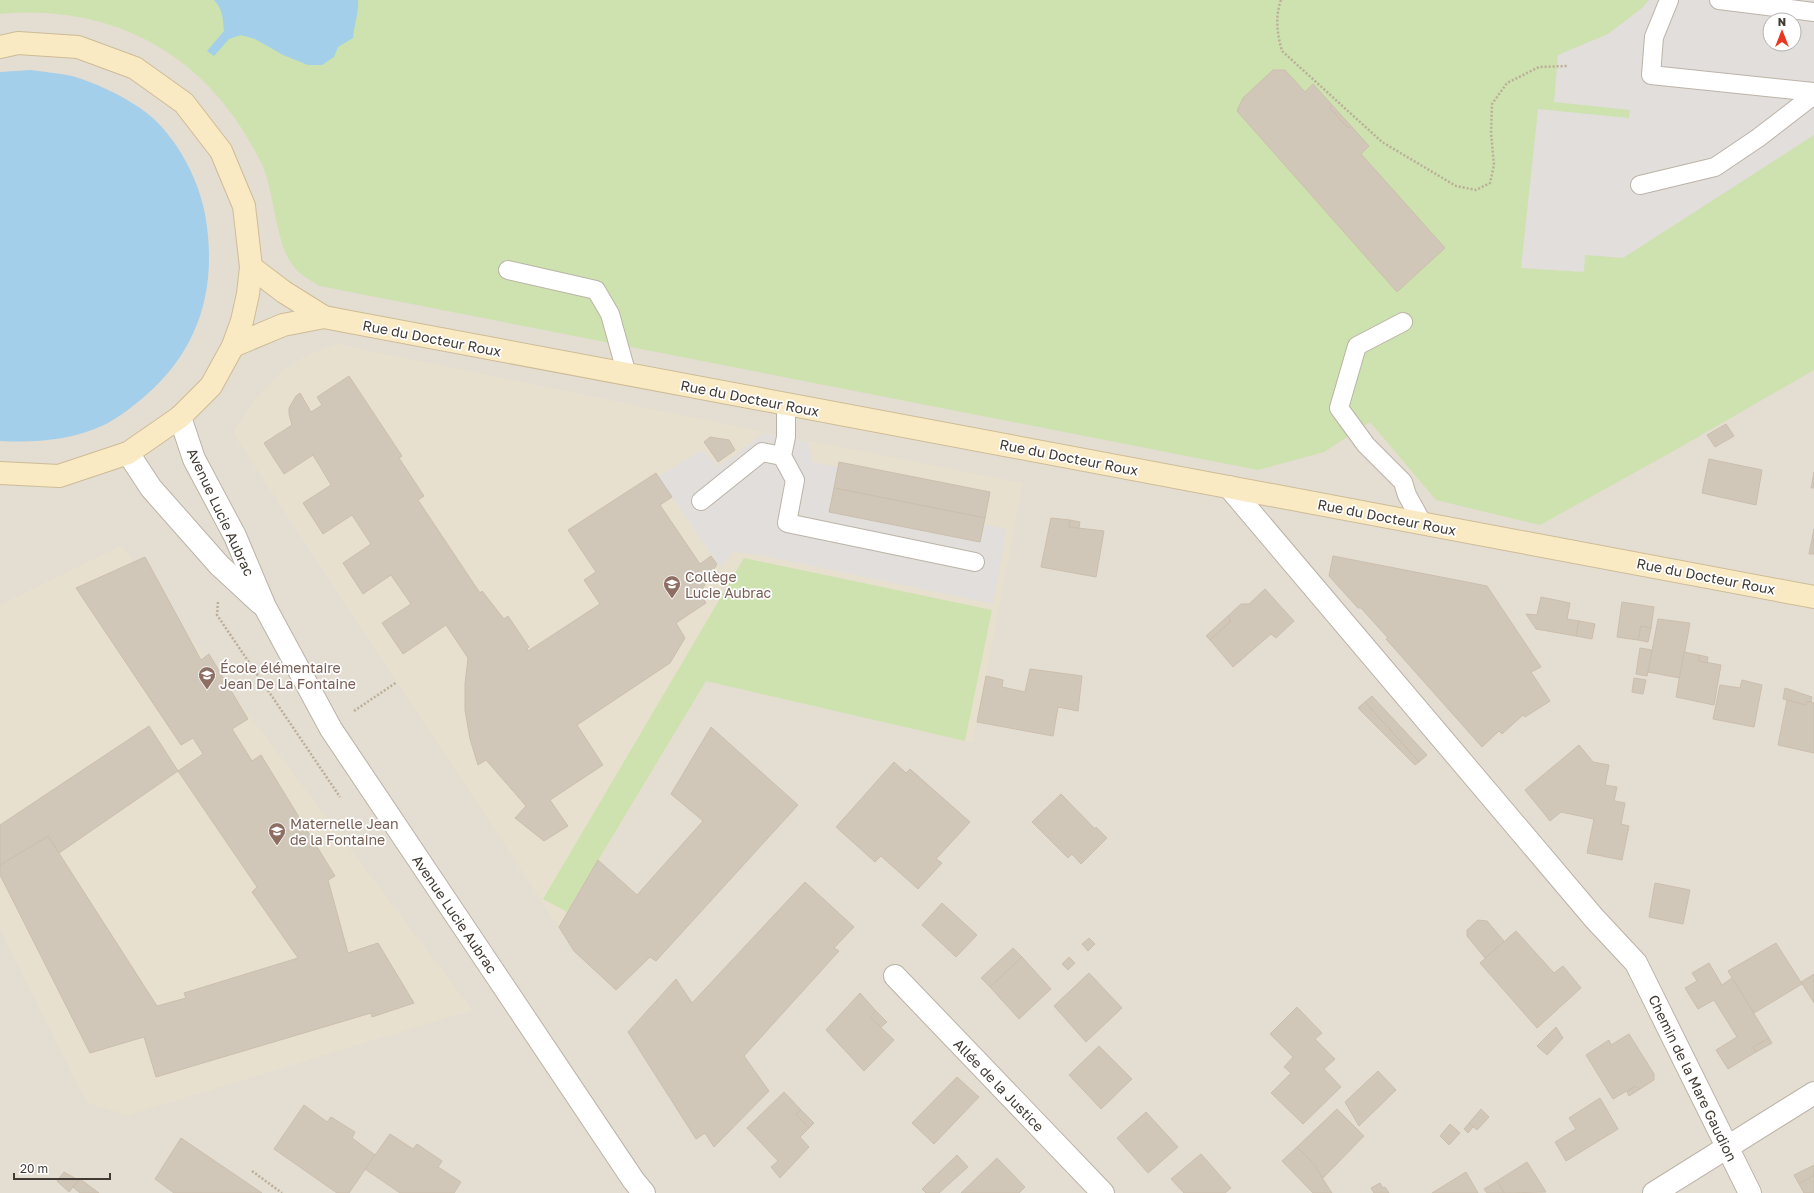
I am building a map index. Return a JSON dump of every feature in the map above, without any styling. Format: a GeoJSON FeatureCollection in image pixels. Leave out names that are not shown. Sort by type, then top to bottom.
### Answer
{"type":"FeatureCollection","features":[{"type":"Feature","properties":{"kind":"main road"},"geometry":{"type":"LineString","coordinates":[[0,47],[18,43],[78,47],[135,68],[184,103],[221,151],[244,206],[251,266],[248,294],[242,321],[233,346],[211,386],[180,417],[128,453],[59,476],[0,473]]}},
{"type":"Feature","properties":{"kind":"main road","name":"Rue du Docteur Roux"},"geometry":{"type":"LineString","coordinates":[[251,266],[284,292],[324,316],[1814,597]]}},
{"type":"Feature","properties":{"kind":"main road","name":"Rue du Docteur Roux"},"geometry":{"type":"LineString","coordinates":[[233,346],[283,324],[324,316]]}},
{"type":"Feature","properties":{"kind":"street","name":"Avenue Lucie Aubrac"},"geometry":{"type":"LineString","coordinates":[[180,417],[194,459],[235,536],[264,607],[332,729],[634,1181],[644,1193]]}},
{"type":"Feature","properties":{"kind":"street","name":"Avenue Lucie Aubrac"},"geometry":{"type":"LineString","coordinates":[[128,453],[151,488],[219,566],[264,607]]}},
{"type":"Feature","properties":{"kind":"street","name":"Chemin de la Mare Gaudion"},"geometry":{"type":"LineString","coordinates":[[1229,487],[1594,918],[1636,963],[1750,1193]]}},
{"type":"Feature","properties":{"kind":"street","name":"Allée de la Justice"},"geometry":{"type":"LineString","coordinates":[[895,976],[1103,1193]]}},
{"type":"Feature","properties":{"kind":"street"},"geometry":{"type":"LineString","coordinates":[[1654,1193],[1814,1092]]}},
{"type":"Feature","properties":{"kind":"lane"},"geometry":{"type":"LineString","coordinates":[[1669,0],[1654,37],[1650,75],[1814,92]]}},
{"type":"Feature","properties":{"kind":"lane"},"geometry":{"type":"LineString","coordinates":[[1719,0],[1814,12]]}},
{"type":"Feature","properties":{"kind":"lane"},"geometry":{"type":"LineString","coordinates":[[1640,185],[1715,167],[1758,138],[1814,95]]}},
{"type":"Feature","properties":{"kind":"lane"},"geometry":{"type":"LineString","coordinates":[[508,270],[596,290],[610,314],[626,374]]}},
{"type":"Feature","properties":{"kind":"lane"},"geometry":{"type":"LineString","coordinates":[[1404,322],[1356,346],[1339,408],[1366,445],[1404,482],[1407,495],[1423,524]]}},
{"type":"Feature","properties":{"kind":"lane"},"geometry":{"type":"LineString","coordinates":[[786,404],[786,437],[782,456],[796,480],[787,524],[975,562]]}},
{"type":"Feature","properties":{"kind":"lane"},"geometry":{"type":"LineString","coordinates":[[701,501],[762,452],[782,456]]}},
{"type":"Feature","properties":{"kind":"path"},"geometry":{"type":"LineString","coordinates":[[1281,0],[1279,6],[1277,33],[1282,51],[1382,142],[1456,186],[1463,188],[1476,190],[1490,183],[1494,165],[1491,133],[1492,104],[1507,83],[1539,67],[1567,66]]}},
{"type":"Feature","properties":{"kind":"path"},"geometry":{"type":"LineString","coordinates":[[354,711],[397,682]]}},
{"type":"Feature","properties":{"kind":"path"},"geometry":{"type":"LineString","coordinates":[[252,1171],[282,1193]]}},
{"type":"Feature","properties":{"kind":"shaded area"},"geometry":{"type":"Polygon","coordinates":[[[0,0],[1814,0],[1814,1193],[0,1193],[0,0]]]}},
{"type":"Feature","properties":{"kind":"shaded area"},"geometry":{"type":"Polygon","coordinates":[[[1649,0],[1814,0],[1814,135],[1623,258],[1585,255],[1584,272],[1521,268],[1538,109],[1629,118],[1630,110],[1554,102],[1558,55],[1608,34],[1642,8],[1649,0]]]}},
{"type":"Feature","properties":{"kind":"shaded area","name":"Collège Lucie Aubrac"},"geometry":{"type":"Polygon","coordinates":[[[337,344],[763,432],[1023,483],[973,742],[706,681],[559,927],[233,433],[254,401],[283,371],[309,354],[337,344]]]}},
{"type":"Feature","properties":{"kind":"shaded area"},"geometry":{"type":"Polygon","coordinates":[[[763,433],[809,442],[812,462],[838,467],[833,493],[1007,529],[993,604],[760,555],[733,552],[721,568],[658,477],[702,450],[718,466],[734,456],[763,433]]]}},
{"type":"Feature","properties":{"kind":"shaded area"},"geometry":{"type":"Polygon","coordinates":[[[121,546],[472,1010],[128,1115],[87,1103],[0,929],[0,605],[121,546]]]}},
{"type":"Feature","properties":{"kind":"green space"},"geometry":{"type":"Polygon","coordinates":[[[0,0],[1814,0],[1814,370],[1670,453],[1540,525],[1436,500],[1370,422],[1324,452],[1258,470],[320,286],[298,271],[287,256],[279,233],[268,182],[261,163],[247,137],[225,105],[201,78],[173,56],[142,38],[109,25],[75,16],[38,13],[0,14],[0,0]]]}},
{"type":"Feature","properties":{"kind":"green space"},"geometry":{"type":"Polygon","coordinates":[[[744,558],[992,610],[965,741],[706,681],[567,912],[543,899],[744,558]]]}},
{"type":"Feature","properties":{"kind":"water"},"geometry":{"type":"Polygon","coordinates":[[[214,0],[358,0],[353,38],[338,47],[334,57],[322,65],[308,65],[283,55],[255,39],[241,35],[229,39],[214,56],[207,51],[224,31],[221,11],[214,0]]]}},
{"type":"Feature","properties":{"kind":"water"},"geometry":{"type":"Polygon","coordinates":[[[30,70],[72,76],[99,86],[124,98],[140,108],[163,128],[182,155],[197,184],[202,199],[208,241],[209,267],[206,291],[200,315],[191,337],[179,358],[163,378],[144,397],[125,412],[104,425],[79,434],[40,441],[0,441],[0,72],[30,70]]]}},
{"type":"Feature","properties":{"kind":"building"},"geometry":{"type":"Polygon","coordinates":[[[1273,70],[1285,70],[1305,92],[1313,84],[1332,105],[1330,108],[1348,128],[1351,126],[1369,146],[1361,154],[1445,248],[1397,292],[1237,111],[1243,98],[1273,70]]]}},
{"type":"Feature","properties":{"kind":"building"},"geometry":{"type":"Polygon","coordinates":[[[1332,105],[1351,126],[1348,128],[1330,108],[1332,105]]]}},
{"type":"Feature","properties":{"kind":"building"},"geometry":{"type":"Polygon","coordinates":[[[349,376],[402,456],[399,458],[424,496],[418,500],[480,593],[482,591],[504,619],[508,616],[529,647],[527,649],[528,651],[600,604],[584,580],[596,572],[568,530],[656,473],[672,497],[660,505],[700,564],[711,556],[717,564],[700,593],[706,603],[676,623],[685,638],[670,663],[577,725],[603,765],[550,800],[568,826],[544,841],[515,818],[526,806],[486,760],[478,765],[470,739],[465,710],[465,684],[468,658],[446,625],[403,654],[382,623],[411,604],[391,575],[363,594],[343,563],[371,544],[352,515],[323,534],[303,503],[331,485],[313,455],[284,474],[264,443],[292,425],[289,408],[296,396],[300,393],[311,412],[322,405],[317,397],[349,376]]]}},
{"type":"Feature","properties":{"kind":"building"},"geometry":{"type":"Polygon","coordinates":[[[1726,424],[1734,436],[1715,447],[1707,435],[1726,424]]]}},
{"type":"Feature","properties":{"kind":"building"},"geometry":{"type":"Polygon","coordinates":[[[710,437],[729,440],[735,450],[718,462],[704,442],[710,437]]]}},
{"type":"Feature","properties":{"kind":"building"},"geometry":{"type":"Polygon","coordinates":[[[1709,459],[1762,470],[1756,505],[1702,493],[1709,459]]]}},
{"type":"Feature","properties":{"kind":"building"},"geometry":{"type":"Polygon","coordinates":[[[839,462],[990,492],[985,518],[834,488],[839,462]]]}},
{"type":"Feature","properties":{"kind":"building"},"geometry":{"type":"Polygon","coordinates":[[[1814,472],[1814,488],[1811,488],[1814,472]]]}},
{"type":"Feature","properties":{"kind":"building"},"geometry":{"type":"Polygon","coordinates":[[[834,488],[985,518],[980,542],[829,512],[834,488]]]}},
{"type":"Feature","properties":{"kind":"building"},"geometry":{"type":"Polygon","coordinates":[[[1051,518],[1070,520],[1069,527],[1104,531],[1096,577],[1041,567],[1051,518]]]}},
{"type":"Feature","properties":{"kind":"building"},"geometry":{"type":"Polygon","coordinates":[[[1070,520],[1080,522],[1079,528],[1069,527],[1070,520]]]}},
{"type":"Feature","properties":{"kind":"building"},"geometry":{"type":"Polygon","coordinates":[[[1814,529],[1814,554],[1809,554],[1814,529]]]}},
{"type":"Feature","properties":{"kind":"building"},"geometry":{"type":"Polygon","coordinates":[[[1333,556],[1487,586],[1541,667],[1531,672],[1550,701],[1525,717],[1523,715],[1502,734],[1499,731],[1482,747],[1386,639],[1388,638],[1329,576],[1333,556]]]}},
{"type":"Feature","properties":{"kind":"building"},"geometry":{"type":"Polygon","coordinates":[[[145,557],[201,660],[209,654],[248,719],[232,729],[252,761],[261,755],[335,876],[328,880],[348,953],[378,943],[414,1003],[372,1017],[371,1013],[156,1077],[144,1037],[90,1053],[0,875],[0,865],[48,836],[157,1006],[186,998],[184,993],[298,958],[252,892],[257,887],[178,771],[203,754],[193,738],[181,745],[76,588],[145,557]]]}},
{"type":"Feature","properties":{"kind":"building"},"geometry":{"type":"Polygon","coordinates":[[[1265,589],[1294,621],[1276,638],[1271,634],[1233,667],[1210,640],[1230,622],[1229,615],[1241,604],[1249,604],[1265,589]]]}},
{"type":"Feature","properties":{"kind":"building"},"geometry":{"type":"Polygon","coordinates":[[[1541,597],[1570,603],[1567,619],[1579,621],[1576,636],[1536,629],[1526,614],[1537,615],[1541,597]]]}},
{"type":"Feature","properties":{"kind":"building"},"geometry":{"type":"Polygon","coordinates":[[[1622,602],[1654,607],[1651,628],[1641,626],[1638,640],[1617,637],[1622,602]]]}},
{"type":"Feature","properties":{"kind":"building"},"geometry":{"type":"Polygon","coordinates":[[[1229,615],[1230,622],[1210,640],[1206,636],[1229,615]]]}},
{"type":"Feature","properties":{"kind":"building"},"geometry":{"type":"Polygon","coordinates":[[[1658,619],[1690,623],[1680,678],[1648,672],[1658,619]]]}},
{"type":"Feature","properties":{"kind":"building"},"geometry":{"type":"Polygon","coordinates":[[[1579,621],[1595,624],[1592,639],[1576,636],[1579,621]]]}},
{"type":"Feature","properties":{"kind":"building"},"geometry":{"type":"Polygon","coordinates":[[[1641,626],[1651,628],[1648,642],[1638,640],[1641,626]]]}},
{"type":"Feature","properties":{"kind":"building"},"geometry":{"type":"Polygon","coordinates":[[[1640,648],[1652,650],[1647,676],[1636,674],[1640,648]]]}},
{"type":"Feature","properties":{"kind":"building"},"geometry":{"type":"Polygon","coordinates":[[[1684,652],[1699,655],[1699,661],[1721,665],[1714,705],[1676,697],[1684,652]]]}},
{"type":"Feature","properties":{"kind":"building"},"geometry":{"type":"Polygon","coordinates":[[[1699,655],[1708,657],[1707,663],[1699,661],[1699,655]]]}},
{"type":"Feature","properties":{"kind":"building"},"geometry":{"type":"Polygon","coordinates":[[[1030,669],[1082,676],[1078,711],[1058,707],[1053,736],[977,722],[986,676],[1003,680],[1002,687],[1025,692],[1030,669]]]}},
{"type":"Feature","properties":{"kind":"building"},"geometry":{"type":"Polygon","coordinates":[[[1634,678],[1646,680],[1643,694],[1632,692],[1634,678]]]}},
{"type":"Feature","properties":{"kind":"building"},"geometry":{"type":"Polygon","coordinates":[[[1742,680],[1762,685],[1754,727],[1713,719],[1720,685],[1740,688],[1742,680]]]}},
{"type":"Feature","properties":{"kind":"building"},"geometry":{"type":"Polygon","coordinates":[[[1785,688],[1812,697],[1811,702],[1807,701],[1806,705],[1783,699],[1785,688]]]}},
{"type":"Feature","properties":{"kind":"building"},"geometry":{"type":"Polygon","coordinates":[[[1372,696],[1427,755],[1419,762],[1365,702],[1372,696]]]}},
{"type":"Feature","properties":{"kind":"building"},"geometry":{"type":"Polygon","coordinates":[[[1787,700],[1806,705],[1807,701],[1814,703],[1814,753],[1778,745],[1787,700]]]}},
{"type":"Feature","properties":{"kind":"building"},"geometry":{"type":"Polygon","coordinates":[[[1365,702],[1419,762],[1415,765],[1358,708],[1365,702]]]}},
{"type":"Feature","properties":{"kind":"building"},"geometry":{"type":"Polygon","coordinates":[[[149,726],[178,771],[59,853],[48,836],[0,865],[0,825],[149,726]]]}},
{"type":"Feature","properties":{"kind":"building"},"geometry":{"type":"Polygon","coordinates":[[[711,727],[798,805],[656,961],[650,957],[616,990],[574,951],[559,927],[598,860],[637,895],[703,821],[671,794],[711,727]]]}},
{"type":"Feature","properties":{"kind":"building"},"geometry":{"type":"Polygon","coordinates":[[[1579,745],[1593,762],[1609,765],[1605,785],[1617,787],[1614,801],[1625,803],[1621,824],[1629,826],[1622,860],[1587,853],[1594,819],[1561,812],[1550,821],[1525,790],[1579,745]]]}},
{"type":"Feature","properties":{"kind":"building"},"geometry":{"type":"Polygon","coordinates":[[[894,762],[906,773],[910,769],[970,822],[936,859],[942,863],[918,889],[881,856],[875,862],[836,827],[894,762]]]}},
{"type":"Feature","properties":{"kind":"building"},"geometry":{"type":"Polygon","coordinates":[[[1061,794],[1095,829],[1096,827],[1107,838],[1081,864],[1072,854],[1068,858],[1032,822],[1061,794]]]}},
{"type":"Feature","properties":{"kind":"building"},"geometry":{"type":"Polygon","coordinates":[[[805,882],[854,927],[834,948],[839,951],[744,1056],[769,1091],[714,1147],[705,1133],[696,1139],[628,1032],[676,979],[692,1003],[805,882]]]}},
{"type":"Feature","properties":{"kind":"building"},"geometry":{"type":"Polygon","coordinates":[[[1655,883],[1690,890],[1683,924],[1649,917],[1655,883]]]}},
{"type":"Feature","properties":{"kind":"building"},"geometry":{"type":"Polygon","coordinates":[[[942,903],[977,935],[956,957],[922,925],[942,903]]]}},
{"type":"Feature","properties":{"kind":"building"},"geometry":{"type":"Polygon","coordinates":[[[1478,920],[1487,921],[1504,941],[1485,958],[1467,936],[1467,930],[1478,920]]]}},
{"type":"Feature","properties":{"kind":"building"},"geometry":{"type":"Polygon","coordinates":[[[1516,931],[1554,973],[1563,966],[1581,988],[1537,1028],[1480,963],[1516,931]]]}},
{"type":"Feature","properties":{"kind":"building"},"geometry":{"type":"Polygon","coordinates":[[[1089,938],[1095,944],[1088,951],[1082,944],[1089,938]]]}},
{"type":"Feature","properties":{"kind":"building"},"geometry":{"type":"Polygon","coordinates":[[[1776,943],[1802,984],[1754,1013],[1728,971],[1776,943]]]}},
{"type":"Feature","properties":{"kind":"building"},"geometry":{"type":"Polygon","coordinates":[[[1013,948],[1022,957],[990,987],[981,978],[1013,948]]]}},
{"type":"Feature","properties":{"kind":"building"},"geometry":{"type":"Polygon","coordinates":[[[1022,957],[1051,989],[1019,1019],[990,987],[1022,957]]]}},
{"type":"Feature","properties":{"kind":"building"},"geometry":{"type":"Polygon","coordinates":[[[1069,957],[1075,963],[1068,970],[1062,964],[1069,957]]]}},
{"type":"Feature","properties":{"kind":"building"},"geometry":{"type":"Polygon","coordinates":[[[1709,963],[1722,985],[1732,978],[1769,1038],[1753,1047],[1756,1052],[1728,1069],[1716,1050],[1737,1037],[1714,1000],[1698,1009],[1685,988],[1697,981],[1692,973],[1709,963]]]}},
{"type":"Feature","properties":{"kind":"building"},"geometry":{"type":"Polygon","coordinates":[[[1089,973],[1122,1008],[1086,1042],[1054,1006],[1089,973]]]}},
{"type":"Feature","properties":{"kind":"building"},"geometry":{"type":"Polygon","coordinates":[[[1814,974],[1814,1003],[1801,982],[1814,974]]]}},
{"type":"Feature","properties":{"kind":"building"},"geometry":{"type":"Polygon","coordinates":[[[860,993],[876,1011],[870,1017],[894,1040],[864,1071],[826,1030],[860,993]]]}},
{"type":"Feature","properties":{"kind":"building"},"geometry":{"type":"Polygon","coordinates":[[[1297,1007],[1322,1033],[1315,1039],[1335,1059],[1324,1069],[1341,1087],[1303,1124],[1271,1093],[1291,1073],[1284,1067],[1293,1057],[1270,1034],[1297,1007]]]}},
{"type":"Feature","properties":{"kind":"building"},"geometry":{"type":"Polygon","coordinates":[[[876,1011],[887,1022],[881,1027],[870,1017],[876,1011]]]}},
{"type":"Feature","properties":{"kind":"building"},"geometry":{"type":"Polygon","coordinates":[[[1556,1027],[1563,1038],[1547,1055],[1537,1046],[1556,1027]]]}},
{"type":"Feature","properties":{"kind":"building"},"geometry":{"type":"Polygon","coordinates":[[[1629,1034],[1654,1074],[1654,1080],[1640,1089],[1635,1086],[1613,1099],[1586,1055],[1609,1040],[1611,1045],[1629,1034]]]}},
{"type":"Feature","properties":{"kind":"building"},"geometry":{"type":"Polygon","coordinates":[[[1769,1038],[1772,1043],[1756,1052],[1753,1047],[1769,1038]]]}},
{"type":"Feature","properties":{"kind":"building"},"geometry":{"type":"Polygon","coordinates":[[[1099,1046],[1132,1079],[1101,1109],[1069,1075],[1099,1046]]]}},
{"type":"Feature","properties":{"kind":"building"},"geometry":{"type":"Polygon","coordinates":[[[1378,1071],[1396,1090],[1359,1126],[1345,1102],[1378,1071]]]}},
{"type":"Feature","properties":{"kind":"building"},"geometry":{"type":"Polygon","coordinates":[[[957,1077],[979,1097],[934,1144],[912,1123],[957,1077]]]}},
{"type":"Feature","properties":{"kind":"building"},"geometry":{"type":"Polygon","coordinates":[[[1635,1086],[1640,1089],[1629,1096],[1627,1092],[1635,1086]]]}},
{"type":"Feature","properties":{"kind":"building"},"geometry":{"type":"Polygon","coordinates":[[[784,1092],[801,1110],[796,1114],[809,1128],[800,1137],[809,1147],[780,1178],[771,1167],[778,1161],[747,1128],[784,1092]]]}},
{"type":"Feature","properties":{"kind":"building"},"geometry":{"type":"Polygon","coordinates":[[[1600,1098],[1618,1129],[1566,1161],[1555,1142],[1576,1129],[1569,1118],[1600,1098]]]}},
{"type":"Feature","properties":{"kind":"building"},"geometry":{"type":"Polygon","coordinates":[[[304,1105],[327,1122],[331,1117],[355,1132],[352,1138],[375,1155],[349,1193],[337,1193],[274,1149],[304,1105]]]}},
{"type":"Feature","properties":{"kind":"building"},"geometry":{"type":"Polygon","coordinates":[[[1337,1109],[1364,1136],[1323,1178],[1316,1168],[1317,1167],[1297,1147],[1337,1109]]]}},
{"type":"Feature","properties":{"kind":"building"},"geometry":{"type":"Polygon","coordinates":[[[1481,1109],[1489,1117],[1477,1130],[1469,1123],[1481,1109]]]}},
{"type":"Feature","properties":{"kind":"building"},"geometry":{"type":"Polygon","coordinates":[[[801,1110],[814,1123],[809,1128],[796,1114],[801,1110]]]}},
{"type":"Feature","properties":{"kind":"building"},"geometry":{"type":"Polygon","coordinates":[[[1146,1112],[1178,1147],[1148,1173],[1117,1138],[1146,1112]]]}},
{"type":"Feature","properties":{"kind":"building"},"geometry":{"type":"Polygon","coordinates":[[[1469,1123],[1473,1127],[1468,1133],[1464,1129],[1469,1123]]]}},
{"type":"Feature","properties":{"kind":"building"},"geometry":{"type":"Polygon","coordinates":[[[1450,1124],[1460,1133],[1449,1145],[1440,1136],[1450,1124]]]}},
{"type":"Feature","properties":{"kind":"building"},"geometry":{"type":"Polygon","coordinates":[[[390,1134],[413,1149],[417,1144],[442,1161],[438,1167],[461,1182],[454,1193],[400,1193],[365,1169],[390,1134]]]}},
{"type":"Feature","properties":{"kind":"building"},"geometry":{"type":"Polygon","coordinates":[[[181,1138],[262,1193],[174,1193],[155,1179],[181,1138]]]}},
{"type":"Feature","properties":{"kind":"building"},"geometry":{"type":"Polygon","coordinates":[[[1297,1147],[1317,1167],[1316,1168],[1332,1193],[1313,1193],[1282,1161],[1297,1147]]]}},
{"type":"Feature","properties":{"kind":"building"},"geometry":{"type":"Polygon","coordinates":[[[1201,1154],[1231,1188],[1225,1193],[1184,1193],[1171,1179],[1201,1154]]]}},
{"type":"Feature","properties":{"kind":"building"},"geometry":{"type":"Polygon","coordinates":[[[957,1155],[968,1167],[939,1193],[926,1193],[922,1189],[957,1155]]]}},
{"type":"Feature","properties":{"kind":"building"},"geometry":{"type":"Polygon","coordinates":[[[997,1158],[1025,1187],[1019,1193],[961,1193],[997,1158]]]}},
{"type":"Feature","properties":{"kind":"building"},"geometry":{"type":"Polygon","coordinates":[[[1527,1162],[1546,1192],[1504,1193],[1497,1181],[1527,1162]]]}},
{"type":"Feature","properties":{"kind":"building"},"geometry":{"type":"Polygon","coordinates":[[[1814,1165],[1814,1175],[1799,1184],[1794,1175],[1814,1165]]]}},
{"type":"Feature","properties":{"kind":"building"},"geometry":{"type":"Polygon","coordinates":[[[64,1172],[78,1180],[69,1192],[57,1181],[64,1172]]]}},
{"type":"Feature","properties":{"kind":"building"},"geometry":{"type":"Polygon","coordinates":[[[1466,1172],[1478,1193],[1432,1193],[1466,1172]]]}},
{"type":"Feature","properties":{"kind":"building"},"geometry":{"type":"Polygon","coordinates":[[[1814,1175],[1814,1193],[1804,1193],[1799,1184],[1814,1175]]]}},
{"type":"Feature","properties":{"kind":"building"},"geometry":{"type":"Polygon","coordinates":[[[80,1179],[99,1193],[80,1193],[73,1187],[80,1179]]]}},
{"type":"Feature","properties":{"kind":"building"},"geometry":{"type":"Polygon","coordinates":[[[1497,1181],[1504,1193],[1487,1193],[1484,1189],[1497,1181]]]}},
{"type":"Feature","properties":{"kind":"building"},"geometry":{"type":"Polygon","coordinates":[[[1380,1183],[1389,1193],[1374,1193],[1371,1188],[1380,1183]]]}},
{"type":"Feature","properties":{"kind":"place","name":"Collège Lucie Aubrac"},"geometry":{"type":"Point","coordinates":[672,599]}},
{"type":"Feature","properties":{"kind":"place","name":"École élémentaire Jean De La Fontaine"},"geometry":{"type":"Point","coordinates":[207,690]}},
{"type":"Feature","properties":{"kind":"place","name":"Maternelle Jean de la Fontaine"},"geometry":{"type":"Point","coordinates":[277,846]}}]}
